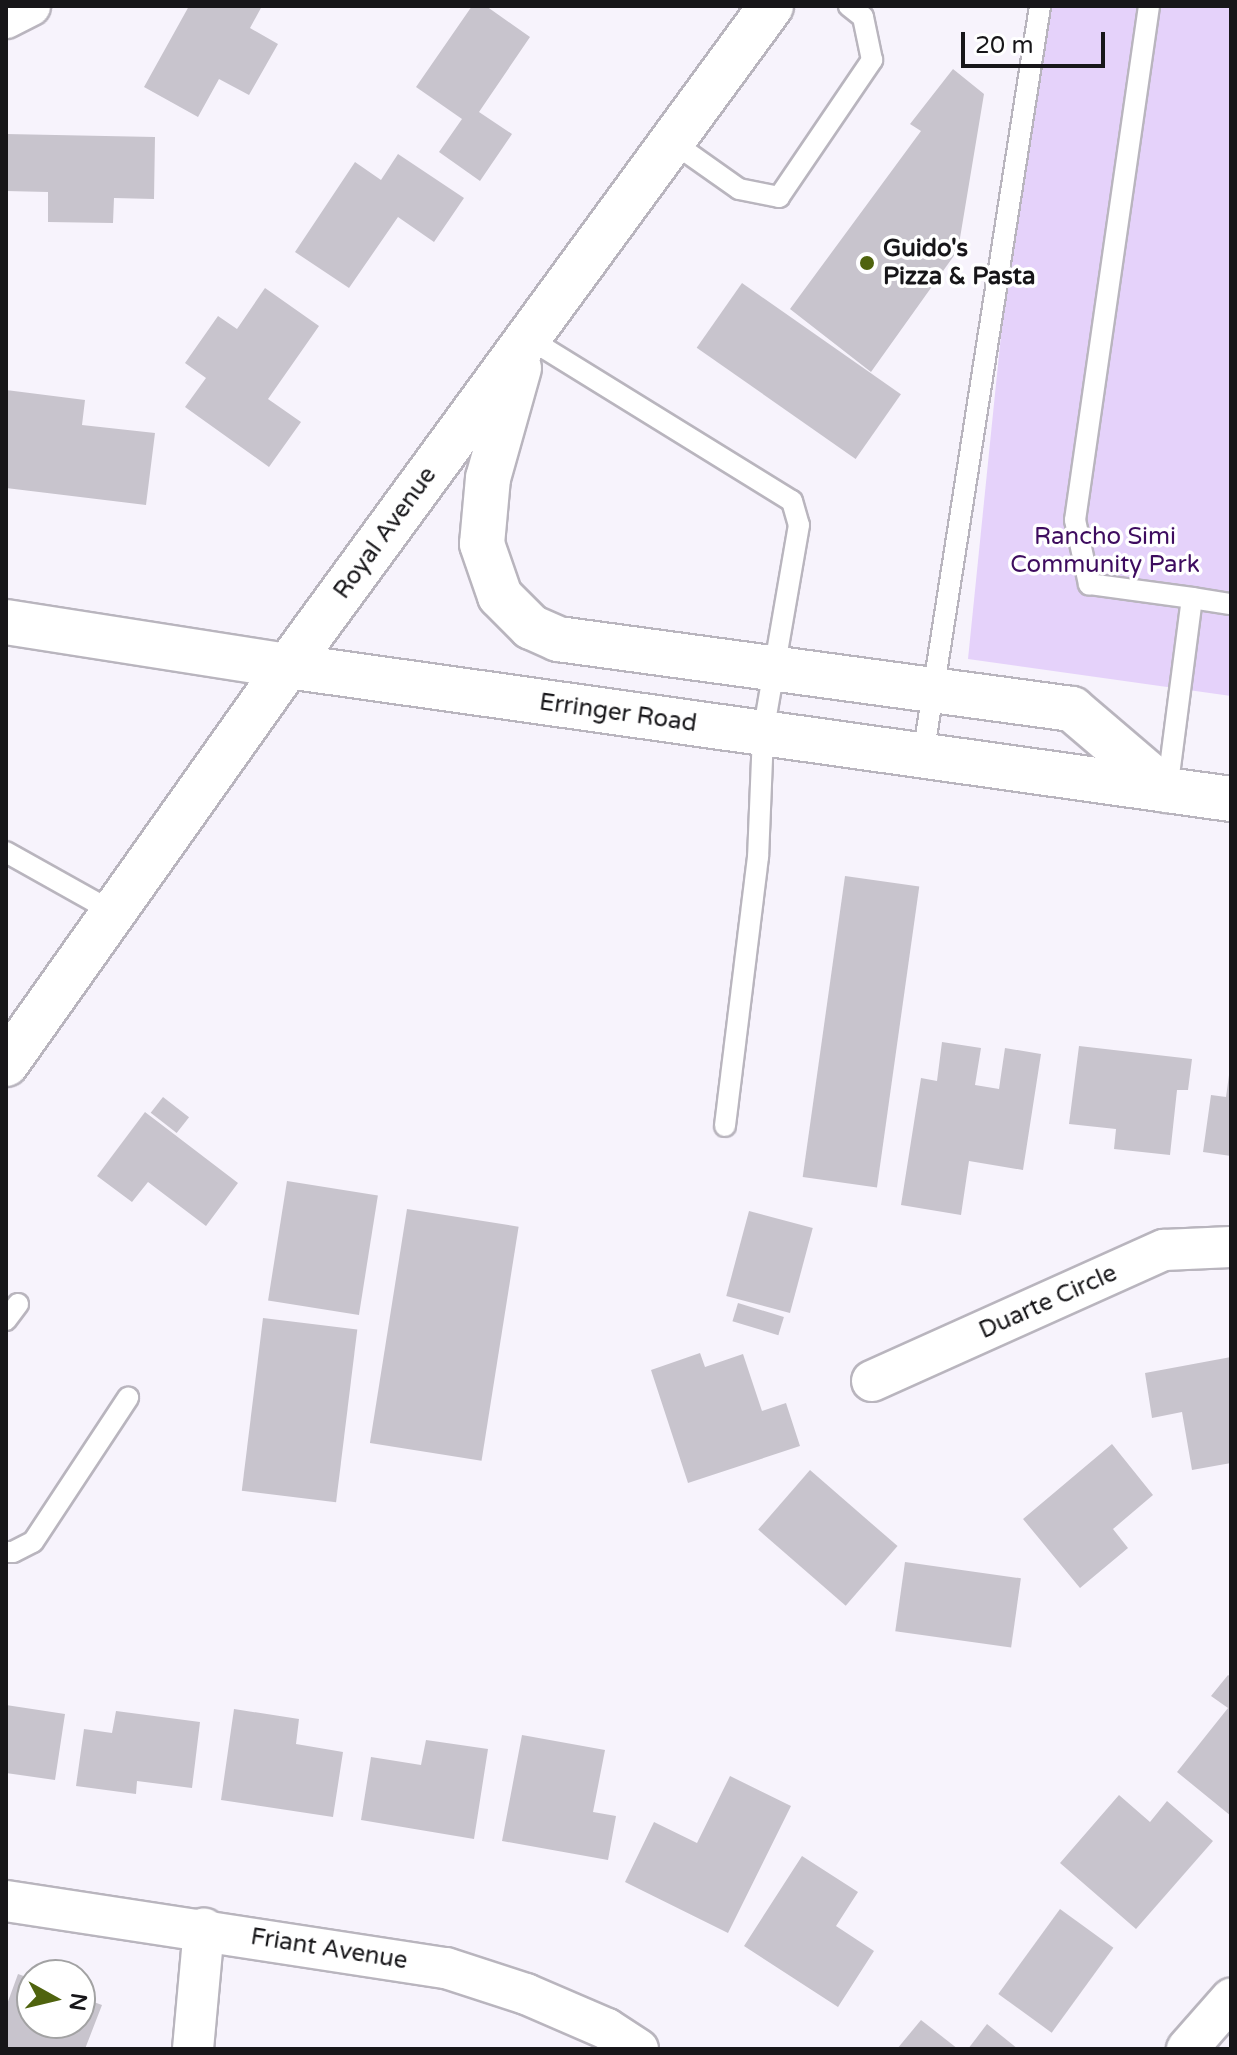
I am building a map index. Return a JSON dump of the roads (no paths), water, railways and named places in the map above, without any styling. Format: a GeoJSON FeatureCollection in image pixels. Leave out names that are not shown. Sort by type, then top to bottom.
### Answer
{"type":"FeatureCollection","features":[{"type":"Feature","properties":{"kind":"main road","name":"Royal Avenue"},"geometry":{"type":"LineString","coordinates":[[6,1064],[288,666],[771,6]]}},
{"type":"Feature","properties":{"kind":"main road"},"geometry":{"type":"LineString","coordinates":[[528,338],[488,478],[482,544],[500,596],[531,627],[558,639],[1072,709],[1167,790]]}},
{"type":"Feature","properties":{"kind":"main road","name":"Erringer Road"},"geometry":{"type":"LineString","coordinates":[[6,622],[288,666],[1231,799]]}},
{"type":"Feature","properties":{"kind":"street"},"geometry":{"type":"LineString","coordinates":[[6,18],[30,6]]}},
{"type":"Feature","properties":{"kind":"street","name":"Duarte Circle"},"geometry":{"type":"LineString","coordinates":[[872,1381],[1164,1250],[1231,1247]]}},
{"type":"Feature","properties":{"kind":"street","name":"Friant Avenue"},"geometry":{"type":"LineString","coordinates":[[6,1901],[446,1968],[526,1994],[607,2029],[638,2049]]}},
{"type":"Feature","properties":{"kind":"street"},"geometry":{"type":"LineString","coordinates":[[193,2049],[204,1929]]}},
{"type":"Feature","properties":{"kind":"street"},"geometry":{"type":"LineString","coordinates":[[1187,2049],[1231,1999]]}},
{"type":"Feature","properties":{"kind":"lane"},"geometry":{"type":"LineString","coordinates":[[671,141],[739,189],[779,197],[872,60],[863,17],[849,6]]}},
{"type":"Feature","properties":{"kind":"lane"},"geometry":{"type":"LineString","coordinates":[[923,756],[1040,6]]}},
{"type":"Feature","properties":{"kind":"lane"},"geometry":{"type":"LineString","coordinates":[[1149,6],[1075,520],[1089,584],[1231,604]]}},
{"type":"Feature","properties":{"kind":"lane"},"geometry":{"type":"LineString","coordinates":[[528,338],[792,501],[799,525],[763,734],[758,857],[725,1126]]}},
{"type":"Feature","properties":{"kind":"lane"},"geometry":{"type":"LineString","coordinates":[[1167,790],[1192,598]]}},
{"type":"Feature","properties":{"kind":"lane"},"geometry":{"type":"LineString","coordinates":[[6,852],[113,912]]}},
{"type":"Feature","properties":{"kind":"lane"},"geometry":{"type":"LineString","coordinates":[[6,1552],[13,1552],[33,1542],[128,1398]]}},
{"type":"Feature","properties":{"kind":"place","name":"Guido's Pizza & Pasta"},"geometry":{"type":"Point","coordinates":[867,263]}},
{"type":"Feature","properties":{"kind":"park label","name":"Rancho Simi Community Park"},"geometry":{"type":"Point","coordinates":[1105,551]}}]}
